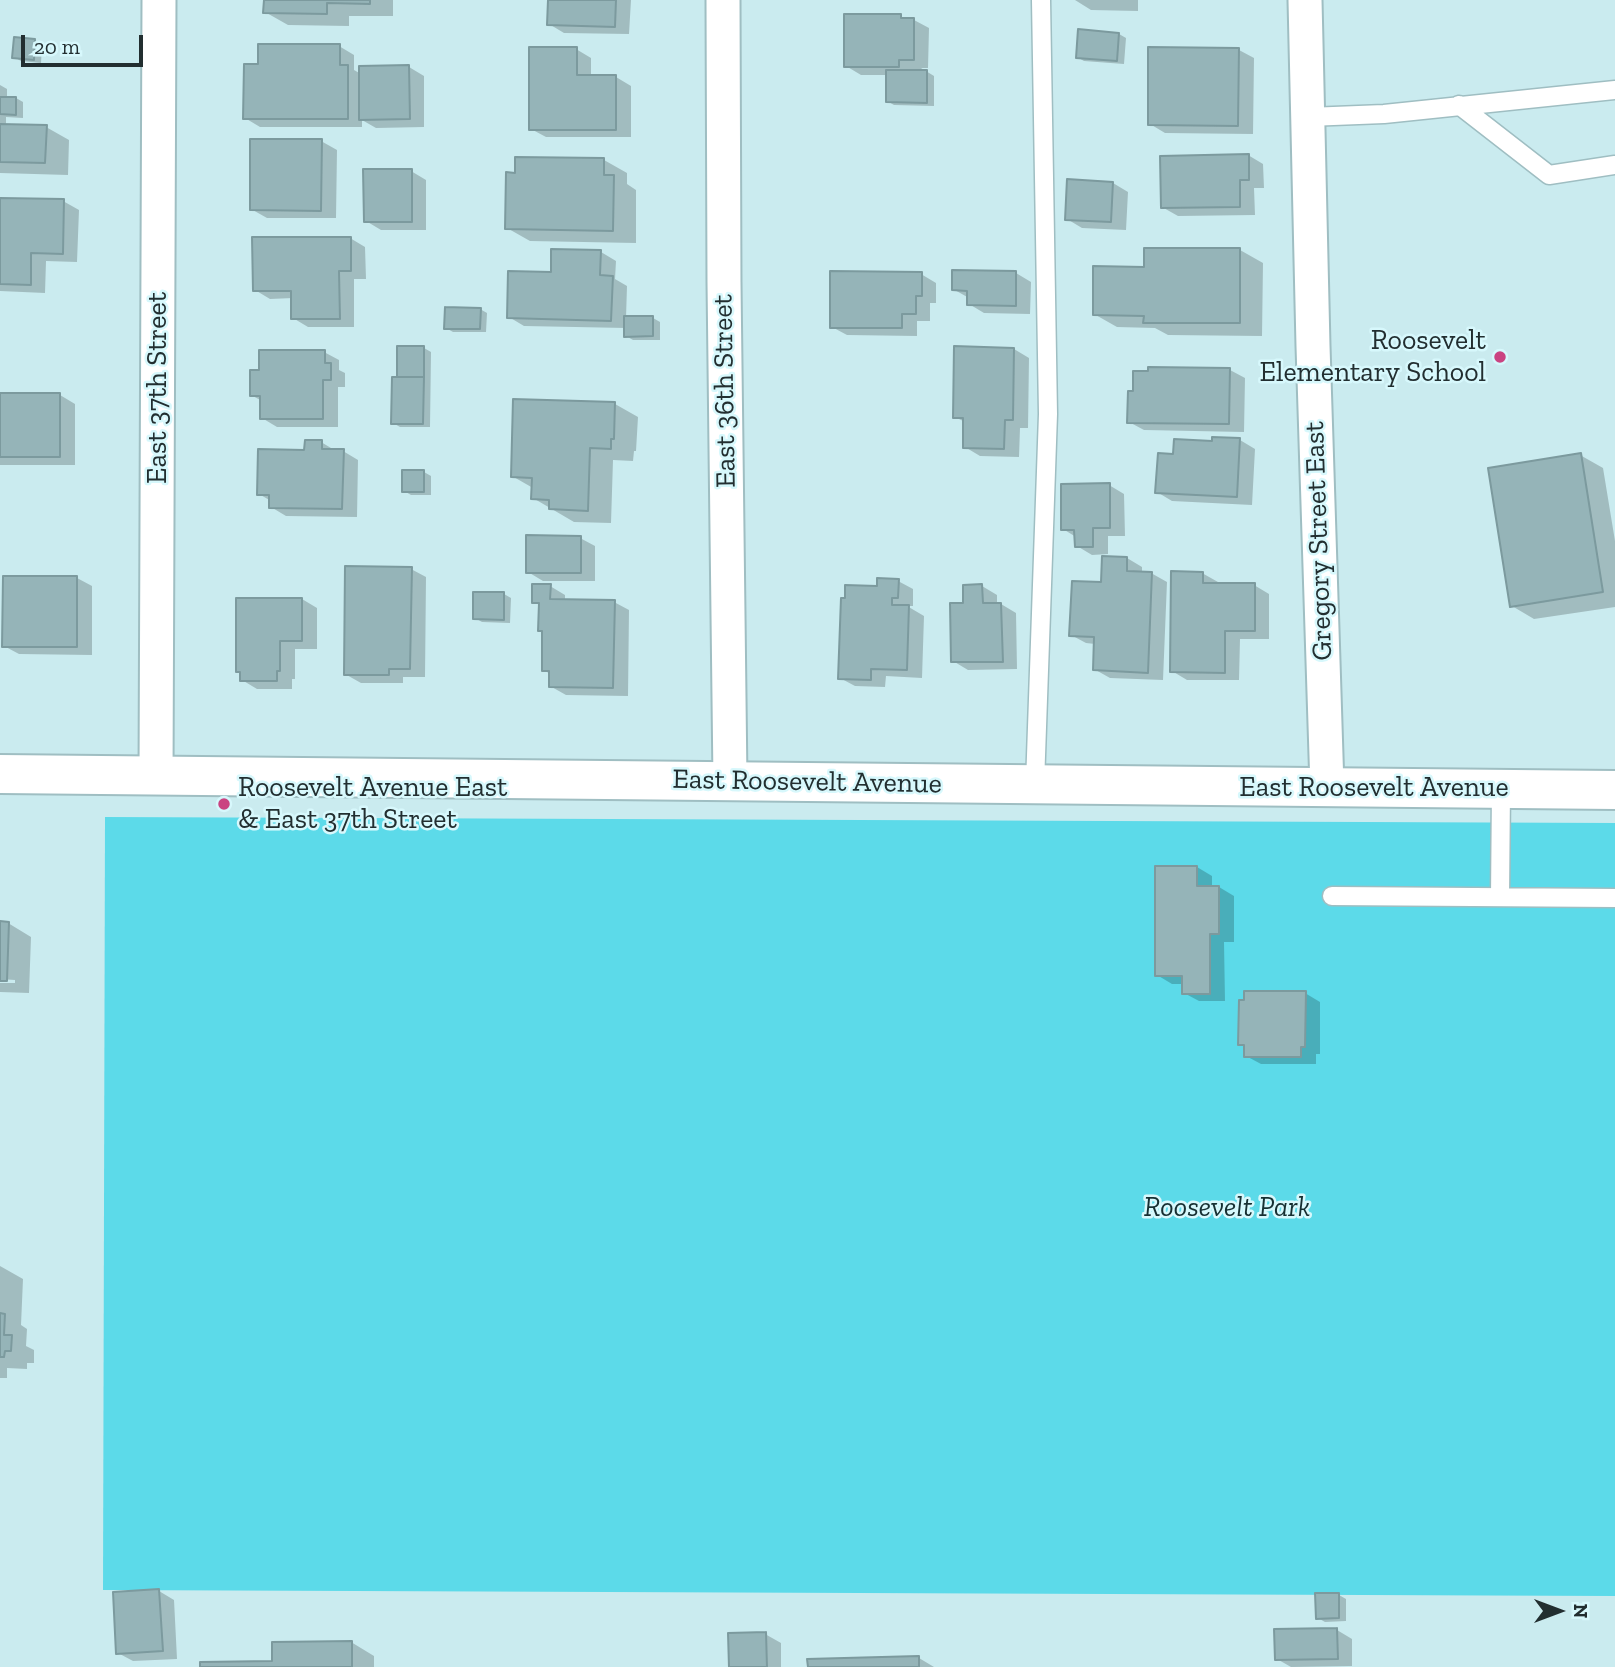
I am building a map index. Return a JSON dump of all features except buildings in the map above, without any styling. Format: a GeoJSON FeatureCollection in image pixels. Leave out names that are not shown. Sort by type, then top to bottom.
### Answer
{"type":"FeatureCollection","features":[{"type":"Feature","properties":{"kind":"street","name":"East 37th Street"},"geometry":{"type":"LineString","coordinates":[[156,776],[159,0]]}},
{"type":"Feature","properties":{"kind":"street","name":"East 36th Street"},"geometry":{"type":"LineString","coordinates":[[723,0],[730,781]]}},
{"type":"Feature","properties":{"kind":"street","name":"Gregory Street East"},"geometry":{"type":"LineString","coordinates":[[1305,0],[1312,346],[1327,787]]}},
{"type":"Feature","properties":{"kind":"street","name":"East Roosevelt Avenue"},"geometry":{"type":"LineString","coordinates":[[0,774],[1615,790]]}},
{"type":"Feature","properties":{"kind":"lane"},"geometry":{"type":"LineString","coordinates":[[1035,785],[1048,414],[1041,0]]}},
{"type":"Feature","properties":{"kind":"lane"},"geometry":{"type":"LineString","coordinates":[[1308,117],[1384,114],[1615,90]]}},
{"type":"Feature","properties":{"kind":"lane"},"geometry":{"type":"LineString","coordinates":[[1459,106],[1549,175],[1615,165]]}},
{"type":"Feature","properties":{"kind":"lane"},"geometry":{"type":"LineString","coordinates":[[1500,897],[1501,789]]}},
{"type":"Feature","properties":{"kind":"lane"},"geometry":{"type":"LineString","coordinates":[[1332,896],[1615,898]]}},
{"type":"Feature","properties":{"kind":"green space","name":"Roosevelt Park"},"geometry":{"type":"Polygon","coordinates":[[[105,817],[1615,823],[1615,1596],[103,1590],[105,817]]]}},
{"type":"Feature","properties":{"kind":"place","name":"Roosevelt Elementary School"},"geometry":{"type":"Point","coordinates":[1500,357]}},
{"type":"Feature","properties":{"kind":"place","name":"Roosevelt Avenue East & East 37th Street"},"geometry":{"type":"Point","coordinates":[224,804]}}]}
